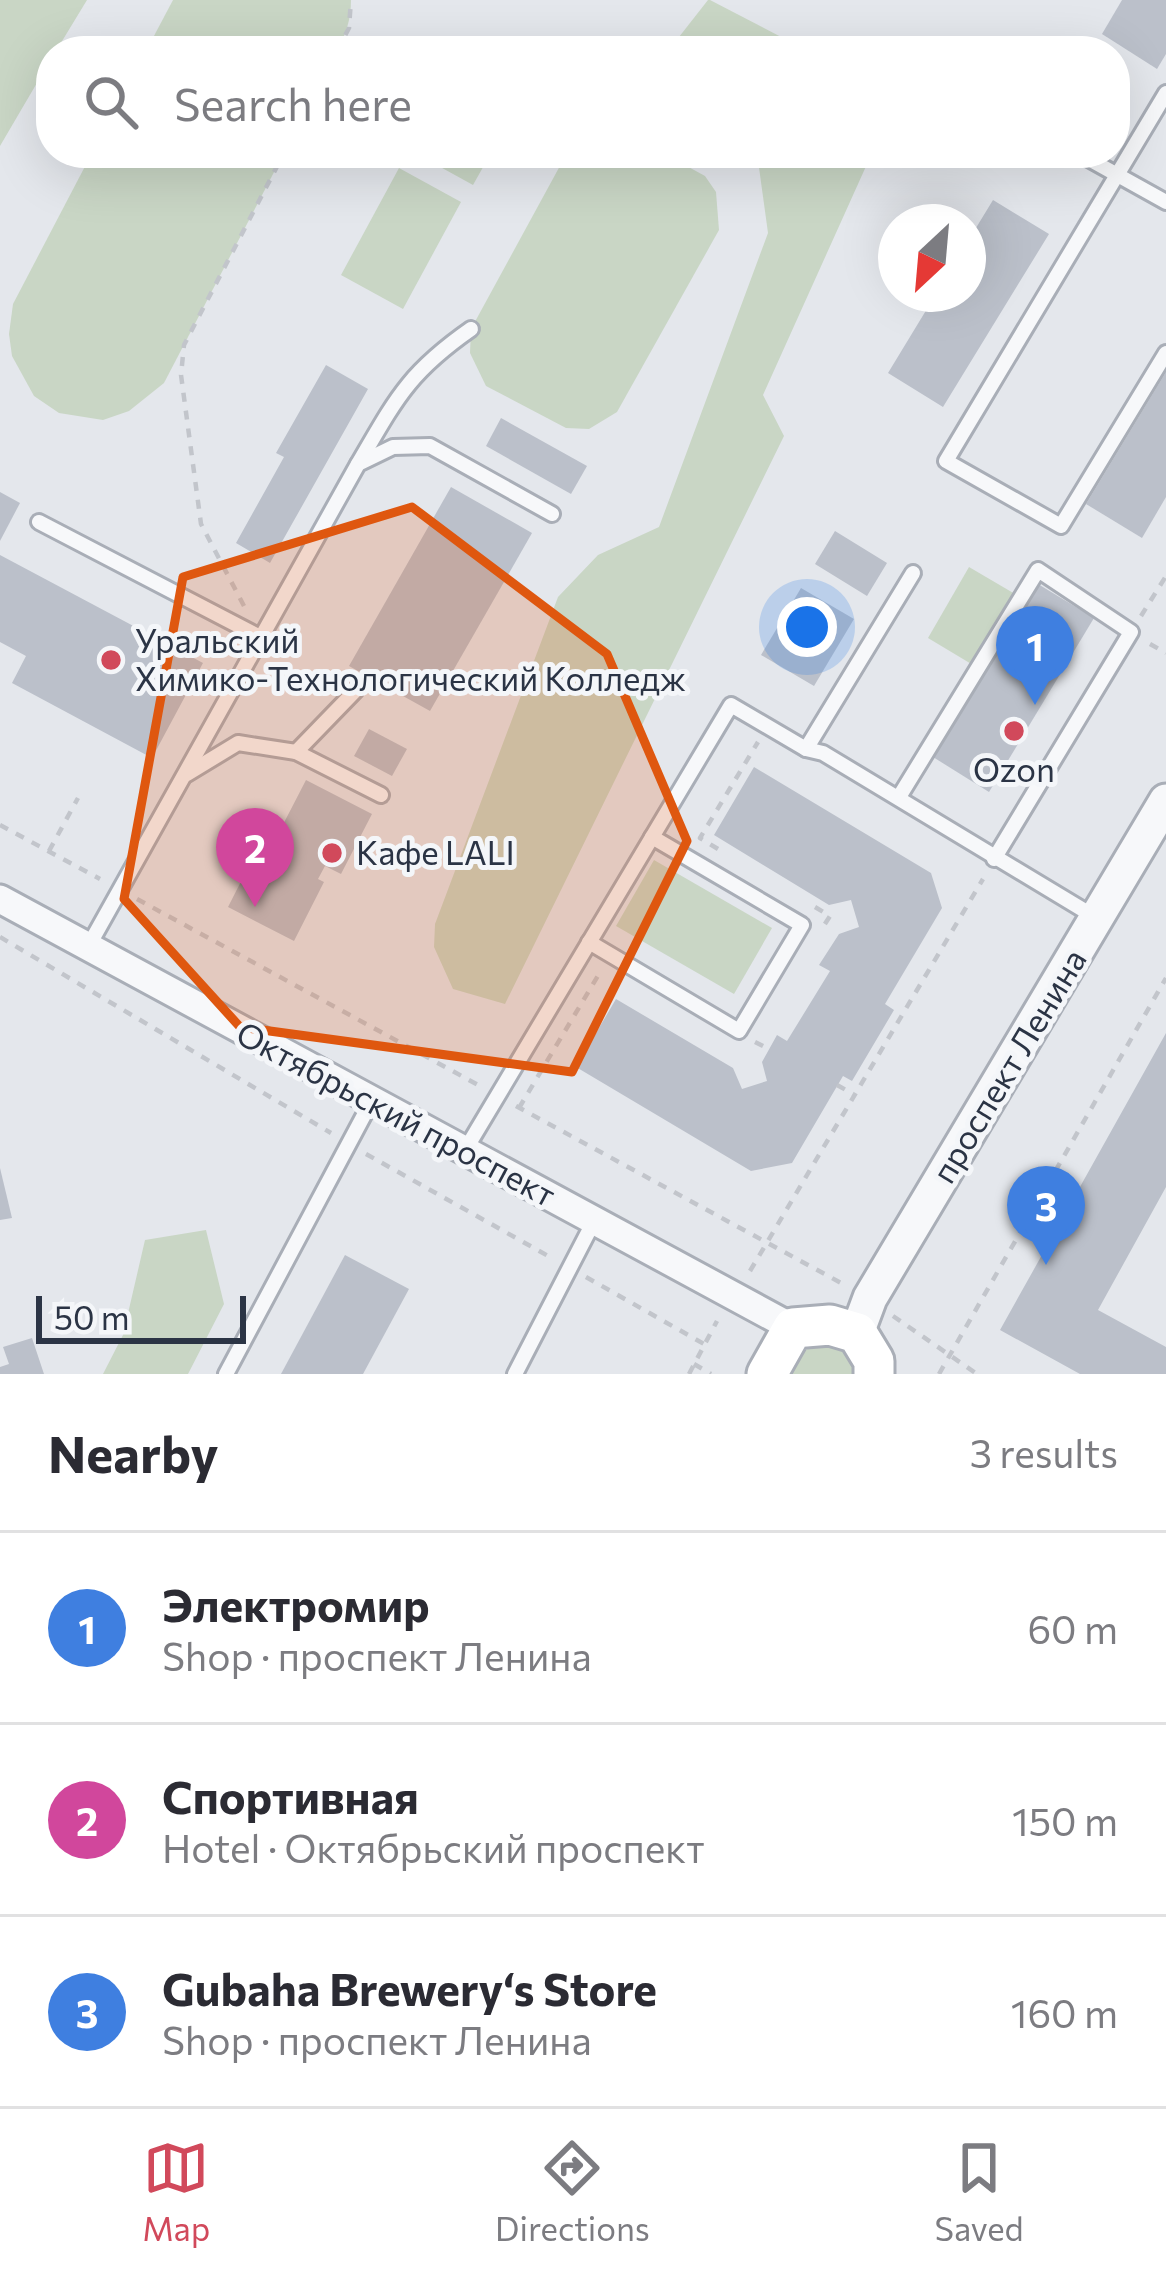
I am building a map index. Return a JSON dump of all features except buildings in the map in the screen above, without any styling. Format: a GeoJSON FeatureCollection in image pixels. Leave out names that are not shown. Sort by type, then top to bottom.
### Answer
{"type":"FeatureCollection","features":[{"type":"Feature","properties":{"kind":"main road","name":"проспект Ленина"},"geometry":{"type":"LineString","coordinates":[[793,1328],[830,1325],[874,1360]]}},
{"type":"Feature","properties":{"kind":"main road"},"geometry":{"type":"LineString","coordinates":[[767,1374],[793,1328]]}},
{"type":"Feature","properties":{"kind":"street","name":"проспект Ленина"},"geometry":{"type":"LineString","coordinates":[[874,1360],[870,1298],[1166,801]]}},
{"type":"Feature","properties":{"kind":"street","name":"Октябрьский проспект"},"geometry":{"type":"LineString","coordinates":[[0,899],[793,1328]]}},
{"type":"Feature","properties":{"kind":"lane"},"geometry":{"type":"LineString","coordinates":[[1130,155],[1166,93]]}},
{"type":"Feature","properties":{"kind":"lane"},"geometry":{"type":"LineString","coordinates":[[1107,168],[1166,202]]}},
{"type":"Feature","properties":{"kind":"lane"},"geometry":{"type":"LineString","coordinates":[[1122,168],[946,461],[1061,526],[1166,353]]}},
{"type":"Feature","properties":{"kind":"lane"},"geometry":{"type":"LineString","coordinates":[[88,946],[405,383],[471,329]]}},
{"type":"Feature","properties":{"kind":"lane"},"geometry":{"type":"LineString","coordinates":[[358,464],[393,447],[430,446],[552,514]]}},
{"type":"Feature","properties":{"kind":"lane"},"geometry":{"type":"LineString","coordinates":[[39,522],[262,638]]}},
{"type":"Feature","properties":{"kind":"lane"},"geometry":{"type":"LineString","coordinates":[[899,797],[1037,569],[1131,632],[994,859]]}},
{"type":"Feature","properties":{"kind":"lane"},"geometry":{"type":"LineString","coordinates":[[806,749],[913,573]]}},
{"type":"Feature","properties":{"kind":"lane"},"geometry":{"type":"LineString","coordinates":[[296,752],[356,690]]}},
{"type":"Feature","properties":{"kind":"lane"},"geometry":{"type":"LineString","coordinates":[[464,1152],[731,705],[806,749],[824,753],[1097,918]]}},
{"type":"Feature","properties":{"kind":"lane"},"geometry":{"type":"LineString","coordinates":[[183,777],[238,743],[296,752],[381,795]]}},
{"type":"Feature","properties":{"kind":"lane"},"geometry":{"type":"LineString","coordinates":[[589,942],[739,1031],[802,925],[652,837]]}},
{"type":"Feature","properties":{"kind":"lane"},"geometry":{"type":"LineString","coordinates":[[226,1374],[371,1102]]}},
{"type":"Feature","properties":{"kind":"lane"},"geometry":{"type":"LineString","coordinates":[[514,1374],[595,1221]]}},
{"type":"Feature","properties":{"kind":"path"},"geometry":{"type":"LineString","coordinates":[[345,36],[351,0]]}},
{"type":"Feature","properties":{"kind":"path"},"geometry":{"type":"LineString","coordinates":[[246,629],[243,599],[201,524],[181,375],[184,344],[276,168]]}},
{"type":"Feature","properties":{"kind":"path"},"geometry":{"type":"LineString","coordinates":[[1131,632],[1166,576]]}},
{"type":"Feature","properties":{"kind":"path"},"geometry":{"type":"LineString","coordinates":[[719,849],[700,838],[767,726]]}},
{"type":"Feature","properties":{"kind":"path"},"geometry":{"type":"LineString","coordinates":[[49,851],[78,798]]}},
{"type":"Feature","properties":{"kind":"path"},"geometry":{"type":"LineString","coordinates":[[689,1374],[994,859]]}},
{"type":"Feature","properties":{"kind":"path"},"geometry":{"type":"LineString","coordinates":[[812,905],[830,916],[819,934]]}},
{"type":"Feature","properties":{"kind":"path"},"geometry":{"type":"LineString","coordinates":[[519,1108],[602,969]]}},
{"type":"Feature","properties":{"kind":"path"},"geometry":{"type":"LineString","coordinates":[[939,1374],[1166,978]]}},
{"type":"Feature","properties":{"kind":"path"},"geometry":{"type":"LineString","coordinates":[[746,1056],[755,1042],[769,1049]]}},
{"type":"Feature","properties":{"kind":"path"},"geometry":{"type":"LineString","coordinates":[[837,1085],[856,1095]]}},
{"type":"Feature","properties":{"kind":"path"},"geometry":{"type":"LineString","coordinates":[[694,1364],[711,1374]]}},
{"type":"Feature","properties":{"kind":"highlighted area"},"geometry":{"type":"Polygon","coordinates":[[[412,507],[607,654],[687,841],[572,1072],[240,1027],[124,899],[183,577],[412,507]]]}},
{"type":"Feature","properties":{"kind":"green space"},"geometry":{"type":"Polygon","coordinates":[[[0,0],[87,0],[65,36],[36,36],[36,85],[0,146],[0,0]]]}},
{"type":"Feature","properties":{"kind":"green space"},"geometry":{"type":"Polygon","coordinates":[[[173,0],[351,0],[343,36],[154,36],[173,0]]]}},
{"type":"Feature","properties":{"kind":"green space"},"geometry":{"type":"Polygon","coordinates":[[[710,0],[779,36],[680,36],[710,0]]]}},
{"type":"Feature","properties":{"kind":"green space"},"geometry":{"type":"Polygon","coordinates":[[[84,168],[276,168],[164,383],[129,411],[103,420],[59,413],[34,396],[12,356],[13,304],[84,168]]]}},
{"type":"Feature","properties":{"kind":"green space"},"geometry":{"type":"Polygon","coordinates":[[[399,168],[461,202],[403,309],[341,275],[399,168]]]}},
{"type":"Feature","properties":{"kind":"green space"},"geometry":{"type":"Polygon","coordinates":[[[442,168],[483,168],[473,185],[442,168]]]}},
{"type":"Feature","properties":{"kind":"green space"},"geometry":{"type":"Polygon","coordinates":[[[559,168],[690,168],[705,176],[716,192],[719,230],[617,412],[589,429],[566,428],[486,386],[470,353],[471,329],[559,168]]]}},
{"type":"Feature","properties":{"kind":"green space"},"geometry":{"type":"Polygon","coordinates":[[[759,168],[865,168],[763,395],[784,436],[505,1004],[453,989],[434,947],[435,924],[558,597],[598,555],[659,527],[768,233],[759,168]]]}},
{"type":"Feature","properties":{"kind":"green space"},"geometry":{"type":"Polygon","coordinates":[[[969,567],[1020,597],[978,668],[928,638],[969,567]]]}},
{"type":"Feature","properties":{"kind":"green space"},"geometry":{"type":"Polygon","coordinates":[[[654,860],[772,928],[734,994],[616,926],[654,860]]]}},
{"type":"Feature","properties":{"kind":"green space"},"geometry":{"type":"Polygon","coordinates":[[[206,1230],[224,1304],[188,1374],[103,1374],[123,1335],[145,1240],[206,1230]]]}},
{"type":"Feature","properties":{"kind":"green space"},"geometry":{"type":"Polygon","coordinates":[[[821,1344],[848,1349],[860,1374],[787,1374],[800,1352],[821,1344]]]}},
{"type":"Feature","properties":{"kind":"place","name":"Уральский Химико-Технологический Колледж"},"geometry":{"type":"Point","coordinates":[111,660]}},
{"type":"Feature","properties":{"kind":"place","name":"Электромир"},"geometry":{"type":"Point","coordinates":[1035,705]}},
{"type":"Feature","properties":{"kind":"place","name":"Ozon"},"geometry":{"type":"Point","coordinates":[1014,731]}},
{"type":"Feature","properties":{"kind":"place","name":"Кафе LALI"},"geometry":{"type":"Point","coordinates":[332,853]}},
{"type":"Feature","properties":{"kind":"place","name":"Спортивная"},"geometry":{"type":"Point","coordinates":[255,907]}},
{"type":"Feature","properties":{"kind":"place","name":"Gubaha Brewery‘s Store"},"geometry":{"type":"Point","coordinates":[1046,1265]}}]}
